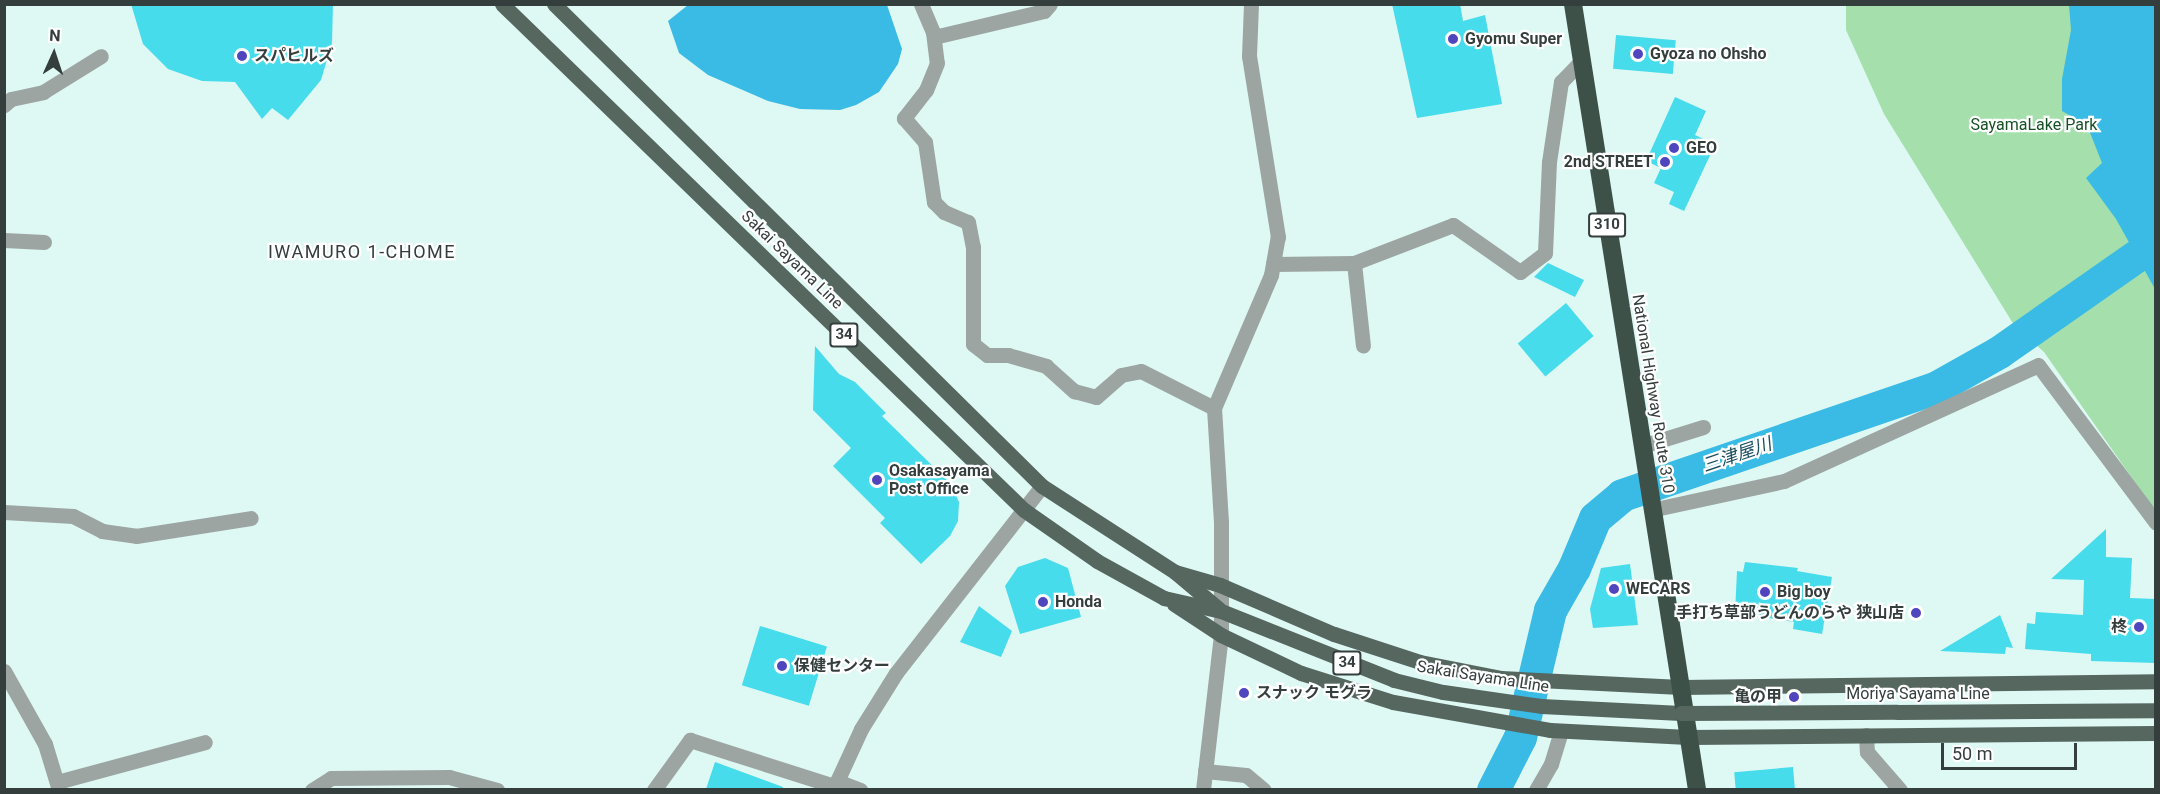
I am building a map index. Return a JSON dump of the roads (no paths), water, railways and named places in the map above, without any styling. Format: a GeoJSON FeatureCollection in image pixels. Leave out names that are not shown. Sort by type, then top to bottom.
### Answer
{"type":"FeatureCollection","features":[{"type":"Feature","properties":{"kind":"highway","name":"National Highway Route 310"},"geometry":{"type":"LineString","coordinates":[[1573,4],[1697,789]]}},
{"type":"Feature","properties":{"kind":"main road","name":"Sakai Sayama Line"},"geometry":{"type":"LineString","coordinates":[[502,4],[1024,510],[1097,561],[1164,598],[1221,611],[1394,680],[1478,698],[1541,706],[1681,713]]}},
{"type":"Feature","properties":{"kind":"main road","name":"Sakai Sayama Line"},"geometry":{"type":"LineString","coordinates":[[554,4],[1042,486],[1175,572],[1221,611]]}},
{"type":"Feature","properties":{"kind":"main road"},"geometry":{"type":"LineString","coordinates":[[1175,572],[1220,585],[1334,634],[1420,662],[1501,678],[1562,683],[1681,687],[2156,681]]}},
{"type":"Feature","properties":{"kind":"main road"},"geometry":{"type":"LineString","coordinates":[[1164,598],[1221,635],[1301,673],[1393,702],[1489,722],[1556,731],[1688,737],[2156,733]]}},
{"type":"Feature","properties":{"kind":"main road","name":"Moriya Sayama Line"},"geometry":{"type":"LineString","coordinates":[[1681,713],[2156,710]]}},
{"type":"Feature","properties":{"kind":"street"},"geometry":{"type":"LineString","coordinates":[[921,4],[934,37],[937,63],[926,90],[904,118],[925,142],[934,202],[944,212],[968,222],[973,247],[973,344],[987,355],[1008,355],[1046,366],[1074,391],[1096,397],[1121,375],[1141,371],[1214,408]]}},
{"type":"Feature","properties":{"kind":"street"},"geometry":{"type":"LineString","coordinates":[[934,37],[1044,11],[1050,4]]}},
{"type":"Feature","properties":{"kind":"street"},"geometry":{"type":"LineString","coordinates":[[1203,789],[1221,635],[1221,522],[1214,408],[1273,264],[1278,237],[1249,56],[1251,4]]}},
{"type":"Feature","properties":{"kind":"street"},"geometry":{"type":"LineString","coordinates":[[4,105],[11,99],[43,92],[101,56]]}},
{"type":"Feature","properties":{"kind":"street"},"geometry":{"type":"LineString","coordinates":[[1273,264],[1354,263],[1453,225],[1520,272],[1545,253],[1549,162],[1561,82],[1582,60]]}},
{"type":"Feature","properties":{"kind":"street"},"geometry":{"type":"LineString","coordinates":[[4,240],[44,242]]}},
{"type":"Feature","properties":{"kind":"street"},"geometry":{"type":"LineString","coordinates":[[1354,263],[1363,346]]}},
{"type":"Feature","properties":{"kind":"street"},"geometry":{"type":"LineString","coordinates":[[1651,507],[1784,481],[2038,365],[2156,523]]}},
{"type":"Feature","properties":{"kind":"street"},"geometry":{"type":"LineString","coordinates":[[1642,446],[1703,427]]}},
{"type":"Feature","properties":{"kind":"street"},"geometry":{"type":"LineString","coordinates":[[835,786],[896,673],[1042,486]]}},
{"type":"Feature","properties":{"kind":"street"},"geometry":{"type":"LineString","coordinates":[[4,512],[73,516],[102,531],[136,536],[251,518]]}},
{"type":"Feature","properties":{"kind":"street"},"geometry":{"type":"LineString","coordinates":[[4,671],[32,715],[58,786],[205,742]]}},
{"type":"Feature","properties":{"kind":"street"},"geometry":{"type":"LineString","coordinates":[[1536,789],[1551,764],[1556,731]]}},
{"type":"Feature","properties":{"kind":"street"},"geometry":{"type":"LineString","coordinates":[[1866,735],[1867,752],[1900,789]]}},
{"type":"Feature","properties":{"kind":"street"},"geometry":{"type":"LineString","coordinates":[[654,789],[690,740],[835,786],[860,789]]}},
{"type":"Feature","properties":{"kind":"street"},"geometry":{"type":"LineString","coordinates":[[1205,771],[1246,775],[1264,789]]}},
{"type":"Feature","properties":{"kind":"street"},"geometry":{"type":"LineString","coordinates":[[312,789],[331,778],[447,783],[496,789]]}},
{"type":"Feature","properties":{"kind":"water"},"geometry":{"type":"Polygon","coordinates":[[[688,5],[887,5],[902,49],[898,64],[879,92],[856,105],[840,110],[800,109],[768,101],[708,75],[679,53],[668,21],[688,5]]]}},
{"type":"Feature","properties":{"kind":"water"},"geometry":{"type":"Polygon","coordinates":[[[2069,5],[2155,5],[2155,289],[2116,219],[2086,178],[2102,163],[2087,125],[2062,111],[2062,79],[2071,30],[2069,5]]]}},
{"type":"Feature","properties":{"kind":"waterway","name":"三津屋川"},"geometry":{"type":"LineString","coordinates":[[1493,790],[1520,737],[1550,610],[1574,568],[1595,518],[1622,495],[1937,387],[1999,352],[2136,256]]}},
{"type":"Feature","properties":{"kind":"place","name":"Gyomu Super"},"geometry":{"type":"Point","coordinates":[1453,39]}},
{"type":"Feature","properties":{"kind":"place","name":"Gyoza no Ohsho"},"geometry":{"type":"Point","coordinates":[1638,54]}},
{"type":"Feature","properties":{"kind":"place","name":"スパヒルズ"},"geometry":{"type":"Point","coordinates":[242,56]}},
{"type":"Feature","properties":{"kind":"place","name":"GEO"},"geometry":{"type":"Point","coordinates":[1674,148]}},
{"type":"Feature","properties":{"kind":"place","name":"2nd STREET"},"geometry":{"type":"Point","coordinates":[1665,162]}},
{"type":"Feature","properties":{"kind":"place","name":"Osakasayama Post Office"},"geometry":{"type":"Point","coordinates":[877,480]}},
{"type":"Feature","properties":{"kind":"place","name":"WECARS"},"geometry":{"type":"Point","coordinates":[1614,589]}},
{"type":"Feature","properties":{"kind":"place","name":"Big boy"},"geometry":{"type":"Point","coordinates":[1765,592]}},
{"type":"Feature","properties":{"kind":"place","name":"Honda"},"geometry":{"type":"Point","coordinates":[1043,602]}},
{"type":"Feature","properties":{"kind":"place","name":"手打ち草部うどんのらや 狭山店"},"geometry":{"type":"Point","coordinates":[1916,613]}},
{"type":"Feature","properties":{"kind":"place","name":"柊"},"geometry":{"type":"Point","coordinates":[2139,627]}},
{"type":"Feature","properties":{"kind":"place","name":"保健センター"},"geometry":{"type":"Point","coordinates":[782,666]}},
{"type":"Feature","properties":{"kind":"place","name":"スナック モグラ"},"geometry":{"type":"Point","coordinates":[1244,693]}},
{"type":"Feature","properties":{"kind":"place","name":"亀の甲"},"geometry":{"type":"Point","coordinates":[1794,697]}},
{"type":"Feature","properties":{"kind":"district","name":"IWAMURO 1-CHOME"},"geometry":{"type":"Point","coordinates":[362,252]}},
{"type":"Feature","properties":{"kind":"park label","name":"SayamaLake Park"},"geometry":{"type":"Point","coordinates":[2034,125]}}]}
